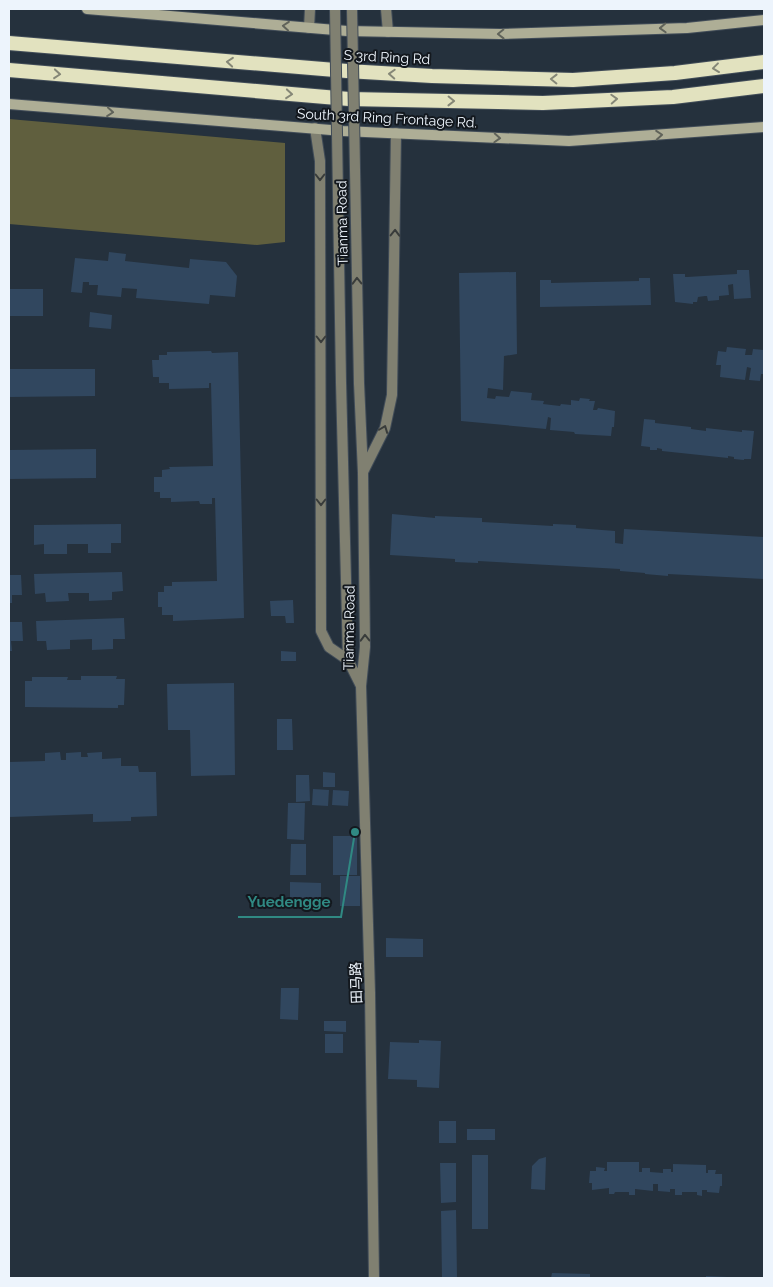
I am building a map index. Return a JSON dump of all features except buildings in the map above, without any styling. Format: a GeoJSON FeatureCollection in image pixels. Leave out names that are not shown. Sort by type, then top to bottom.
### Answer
{"type":"FeatureCollection","features":[{"type":"Feature","properties":{"kind":"highway","name":"S 3rd Ring Rd"},"geometry":{"type":"LineString","coordinates":[[9,44],[337,70],[432,76],[574,80],[675,73],[764,62]]}},
{"type":"Feature","properties":{"kind":"highway"},"geometry":{"type":"LineString","coordinates":[[9,70],[359,99],[542,103],[672,96],[764,86]]}},
{"type":"Feature","properties":{"kind":"main road"},"geometry":{"type":"LineString","coordinates":[[87,9],[309,28],[388,32],[510,34],[688,28],[764,20]]}},
{"type":"Feature","properties":{"kind":"main road","name":"South 3rd Ring Frontage Rd."},"geometry":{"type":"LineString","coordinates":[[9,104],[315,128],[570,141],[764,127]]}},
{"type":"Feature","properties":{"kind":"street"},"geometry":{"type":"LineString","coordinates":[[309,28],[310,9]]}},
{"type":"Feature","properties":{"kind":"street","name":"Tianma Road"},"geometry":{"type":"LineString","coordinates":[[335,9],[348,660],[361,686]]}},
{"type":"Feature","properties":{"kind":"street","name":"Tianma Road"},"geometry":{"type":"LineString","coordinates":[[352,9],[359,383],[363,473],[365,648],[361,686]]}},
{"type":"Feature","properties":{"kind":"street"},"geometry":{"type":"LineString","coordinates":[[386,9],[388,32]]}},
{"type":"Feature","properties":{"kind":"street"},"geometry":{"type":"LineString","coordinates":[[315,128],[320,161],[321,630],[329,647],[348,660]]}},
{"type":"Feature","properties":{"kind":"street"},"geometry":{"type":"LineString","coordinates":[[363,473],[385,428],[392,395],[396,133]]}},
{"type":"Feature","properties":{"kind":"street","name":"田马路"},"geometry":{"type":"LineString","coordinates":[[361,686],[370,1003],[374,1278]]}},
{"type":"Feature","properties":{"kind":"shaded area"},"geometry":{"type":"Polygon","coordinates":[[[9,119],[285,143],[285,242],[257,245],[9,224],[9,119]]]}},
{"type":"Feature","properties":{"kind":"place","name":"Yuedengge"},"geometry":{"type":"Point","coordinates":[355,832]}}]}
